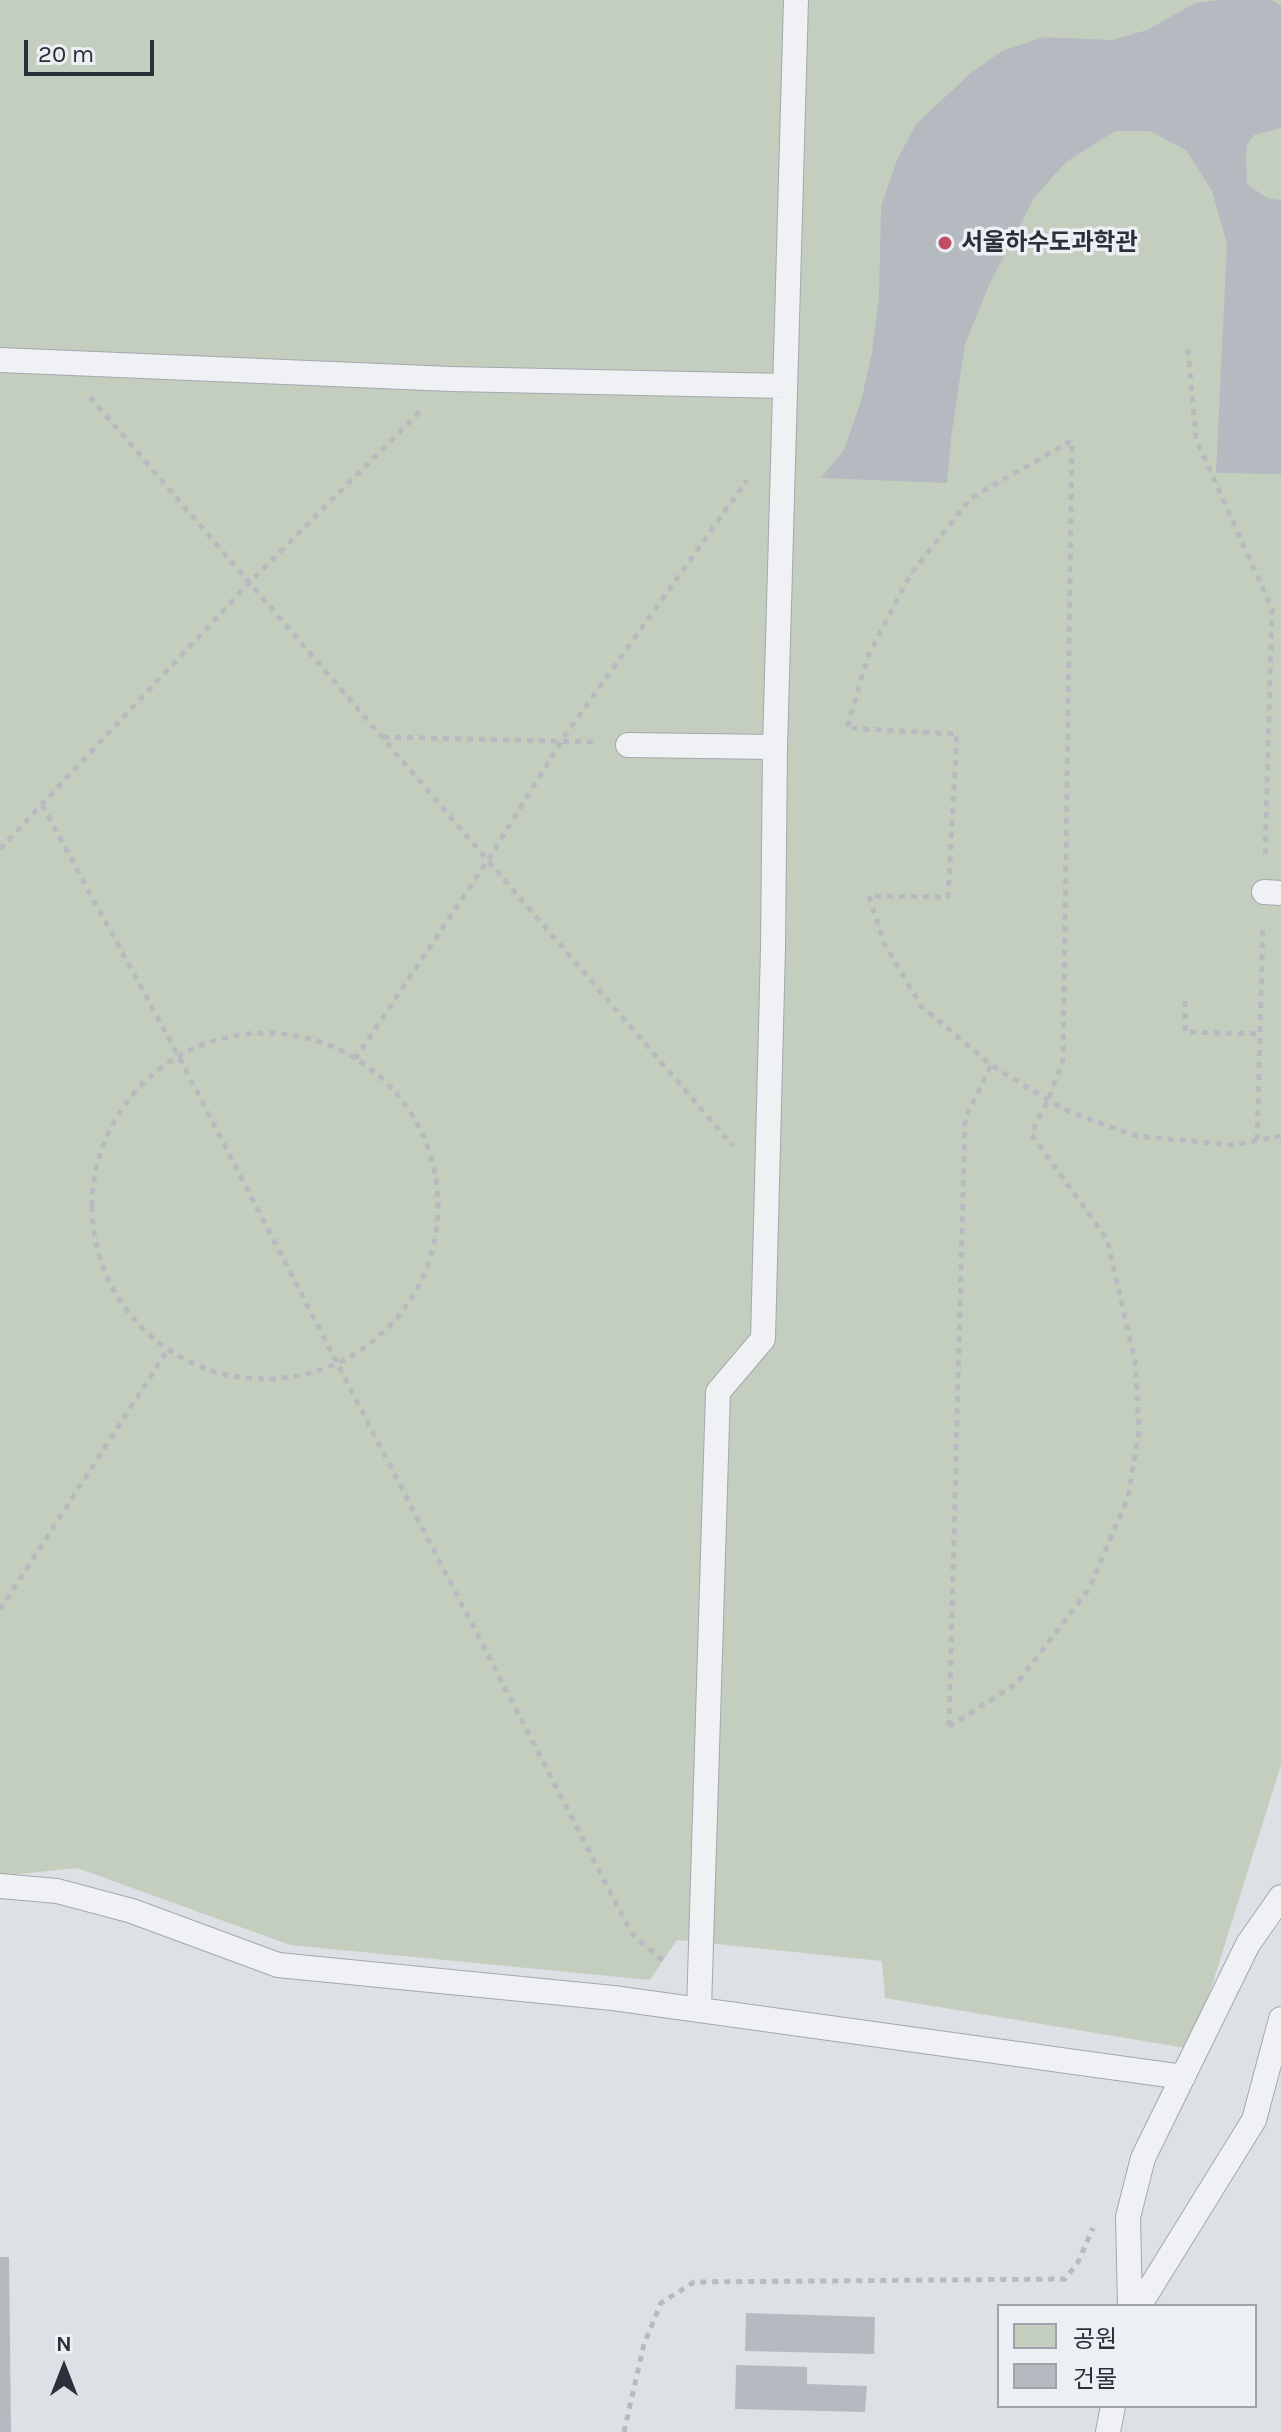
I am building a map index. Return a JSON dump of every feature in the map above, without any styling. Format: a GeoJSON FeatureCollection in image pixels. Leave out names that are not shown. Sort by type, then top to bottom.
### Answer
{"type":"FeatureCollection","features":[{"type":"Feature","properties":{"kind":"lane"},"geometry":{"type":"LineString","coordinates":[[699,2009],[718,1392],[763,1339],[775,747],[796,0]]}},
{"type":"Feature","properties":{"kind":"lane"},"geometry":{"type":"LineString","coordinates":[[0,360],[451,379],[785,386]]}},
{"type":"Feature","properties":{"kind":"lane"},"geometry":{"type":"LineString","coordinates":[[628,745],[775,747]]}},
{"type":"Feature","properties":{"kind":"lane"},"geometry":{"type":"LineString","coordinates":[[0,1886],[57,1891],[132,1911],[278,1965],[613,1998],[1183,2077]]}},
{"type":"Feature","properties":{"kind":"lane"},"geometry":{"type":"LineString","coordinates":[[1130,2304],[1128,2217],[1143,2158],[1248,1944],[1281,1897]]}},
{"type":"Feature","properties":{"kind":"lane"},"geometry":{"type":"LineString","coordinates":[[1140,2304],[1254,2120],[1281,2019]]}},
{"type":"Feature","properties":{"kind":"lane"},"geometry":{"type":"LineString","coordinates":[[1108,2432],[1113,2408]]}},
{"type":"Feature","properties":{"kind":"path"},"geometry":{"type":"LineString","coordinates":[[1188,349],[1196,439],[1272,609],[1272,893],[1260,1034],[1257,1140]]}},
{"type":"Feature","properties":{"kind":"path"},"geometry":{"type":"LineString","coordinates":[[61,363],[767,1186]]}},
{"type":"Feature","properties":{"kind":"path"},"geometry":{"type":"LineString","coordinates":[[0,849],[250,582],[451,379]]}},
{"type":"Feature","properties":{"kind":"path"},"geometry":{"type":"LineString","coordinates":[[355,1059],[488,860],[562,740],[784,429]]}},
{"type":"Feature","properties":{"kind":"path"},"geometry":{"type":"LineString","coordinates":[[991,1065],[965,1119],[949,1727],[1017,1683],[1089,1589],[1128,1497],[1139,1430],[1135,1361],[1107,1239],[1031,1134],[1048,1100],[1063,1060],[1072,441],[971,498],[910,575],[868,656],[847,728],[957,734],[948,897],[869,896],[884,943],[921,1006],[991,1065],[1048,1100],[1072,1113],[1137,1136],[1233,1145],[1281,1136]]}},
{"type":"Feature","properties":{"kind":"path"},"geometry":{"type":"LineString","coordinates":[[383,737],[562,740],[628,745]]}},
{"type":"Feature","properties":{"kind":"path"},"geometry":{"type":"LineString","coordinates":[[42,805],[178,1055],[632,1934],[666,1962],[699,2009]]}},
{"type":"Feature","properties":{"kind":"path"},"geometry":{"type":"LineString","coordinates":[[1185,1001],[1185,1032],[1260,1034]]}},
{"type":"Feature","properties":{"kind":"path"},"geometry":{"type":"LineString","coordinates":[[287,1033],[340,1049],[355,1059],[387,1081],[420,1126],[438,1179],[437,1235],[419,1289],[384,1333],[338,1364],[280,1380],[222,1375],[167,1351],[124,1311],[98,1258],[90,1200],[102,1142],[132,1092],[178,1055],[230,1034],[287,1033]]}},
{"type":"Feature","properties":{"kind":"path"},"geometry":{"type":"LineString","coordinates":[[0,1610],[167,1351]]}},
{"type":"Feature","properties":{"kind":"path"},"geometry":{"type":"LineString","coordinates":[[624,2432],[644,2344],[661,2303],[694,2282],[1065,2279],[1078,2262],[1097,2218]]}},
{"type":"Feature","properties":{"kind":"green space"},"geometry":{"type":"Polygon","coordinates":[[[0,0],[1281,0],[1281,1765],[1192,2049],[885,1998],[882,1961],[677,1940],[650,1980],[290,1945],[77,1868],[0,1876],[0,0]]]}},
{"type":"Feature","properties":{"kind":"building","name":"서울하수도과학관"},"geometry":{"type":"Polygon","coordinates":[[[1272,0],[1281,6],[1281,128],[1254,135],[1247,145],[1246,159],[1247,184],[1267,198],[1281,200],[1281,474],[1216,473],[1227,244],[1212,191],[1187,151],[1150,131],[1115,131],[1066,162],[1034,198],[989,285],[965,344],[947,483],[821,478],[844,450],[861,401],[872,352],[879,297],[881,206],[897,160],[916,124],[971,73],[1002,51],[1044,37],[1112,40],[1147,30],[1195,3],[1272,0]]]}},
{"type":"Feature","properties":{"kind":"building"},"geometry":{"type":"Polygon","coordinates":[[[0,2257],[9,2257],[11,2432],[0,2432],[0,2257]]]}},
{"type":"Feature","properties":{"kind":"building"},"geometry":{"type":"Polygon","coordinates":[[[746,2313],[875,2317],[874,2354],[745,2351],[746,2313]]]}},
{"type":"Feature","properties":{"kind":"building"},"geometry":{"type":"Polygon","coordinates":[[[736,2365],[807,2367],[807,2384],[867,2386],[865,2412],[735,2409],[736,2365]]]}},
{"type":"Feature","properties":{"kind":"place","name":"서울하수도과학관"},"geometry":{"type":"Point","coordinates":[945,243]}}]}
